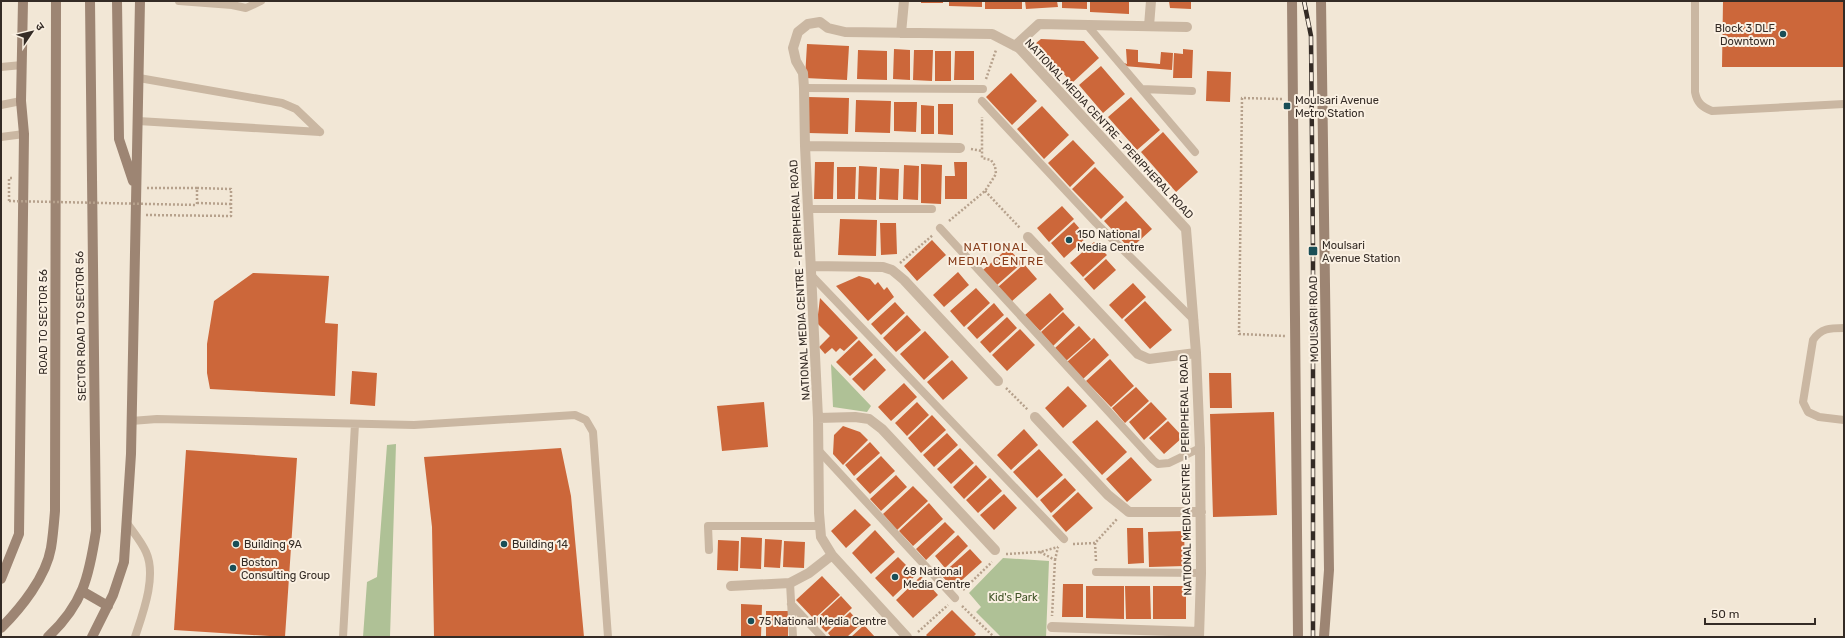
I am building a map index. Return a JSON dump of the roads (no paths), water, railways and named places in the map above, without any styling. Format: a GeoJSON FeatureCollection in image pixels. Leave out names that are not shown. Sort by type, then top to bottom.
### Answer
{"type":"FeatureCollection","features":[{"type":"Feature","properties":{"kind":"street"},"geometry":{"type":"LineString","coordinates":[[1,579],[19,534],[24,134],[22,101],[23,1]]}},
{"type":"Feature","properties":{"kind":"street","name":"ROAD TO SECTOR 56"},"geometry":{"type":"LineString","coordinates":[[1,628],[19,610],[38,580],[51,549],[55,511],[56,1]]}},
{"type":"Feature","properties":{"kind":"street","name":"SECTOR ROAD TO SECTOR 56"},"geometry":{"type":"LineString","coordinates":[[48,637],[70,614],[82,591],[92,562],[96,531],[90,1]]}},
{"type":"Feature","properties":{"kind":"street"},"geometry":{"type":"LineString","coordinates":[[117,1],[119,139],[135,187]]}},
{"type":"Feature","properties":{"kind":"street"},"geometry":{"type":"LineString","coordinates":[[92,637],[108,606],[124,562],[131,454],[134,215],[138,121],[140,1]]}},
{"type":"Feature","properties":{"kind":"street"},"geometry":{"type":"LineString","coordinates":[[902,33],[904,1]]}},
{"type":"Feature","properties":{"kind":"street"},"geometry":{"type":"LineString","coordinates":[[1149,26],[1150,1]]}},
{"type":"Feature","properties":{"kind":"street","name":"MOULSARI ROAD"},"geometry":{"type":"LineString","coordinates":[[1292,1],[1298,637]]}},
{"type":"Feature","properties":{"kind":"street","name":"MOULSARI ROAD"},"geometry":{"type":"LineString","coordinates":[[1321,1],[1329,570],[1324,637]]}},
{"type":"Feature","properties":{"kind":"street","name":"NATIONAL MEDIA CENTRE - PERIPHERAL ROAD"},"geometry":{"type":"LineString","coordinates":[[907,637],[832,555],[821,537],[820,452],[805,146],[804,88],[803,73],[796,61],[793,48],[798,32],[808,24],[820,22],[828,28],[845,32],[992,34],[1019,48],[1186,229],[1194,320],[1200,448],[1201,573],[1199,634]]}},
{"type":"Feature","properties":{"kind":"street"},"geometry":{"type":"LineString","coordinates":[[1015,46],[1039,24],[1186,27]]}},
{"type":"Feature","properties":{"kind":"street"},"geometry":{"type":"LineString","coordinates":[[805,146],[960,148]]}},
{"type":"Feature","properties":{"kind":"street"},"geometry":{"type":"LineString","coordinates":[[1028,237],[1138,354],[1148,359],[1196,353]]}},
{"type":"Feature","properties":{"kind":"street"},"geometry":{"type":"LineString","coordinates":[[812,271],[883,267],[892,270],[913,288],[998,381]]}},
{"type":"Feature","properties":{"kind":"street"},"geometry":{"type":"LineString","coordinates":[[818,418],[855,417],[868,419],[882,429],[995,550]]}},
{"type":"Feature","properties":{"kind":"street"},"geometry":{"type":"LineString","coordinates":[[1035,417],[1108,495],[1125,510],[1129,512],[1200,512]]}},
{"type":"Feature","properties":{"kind":"street"},"geometry":{"type":"LineString","coordinates":[[731,586],[790,583],[809,573],[832,555]]}},
{"type":"Feature","properties":{"kind":"street"},"geometry":{"type":"LineString","coordinates":[[82,591],[108,606]]}},
{"type":"Feature","properties":{"kind":"street"},"geometry":{"type":"LineString","coordinates":[[1052,627],[1199,634]]}},
{"type":"Feature","properties":{"kind":"lane"},"geometry":{"type":"LineString","coordinates":[[179,1],[232,5],[246,8],[261,1]]}},
{"type":"Feature","properties":{"kind":"lane"},"geometry":{"type":"LineString","coordinates":[[1695,1],[1695,92],[1696,99],[1705,108],[1712,111],[1844,104]]}},
{"type":"Feature","properties":{"kind":"lane"},"geometry":{"type":"LineString","coordinates":[[1087,25],[1195,152]]}},
{"type":"Feature","properties":{"kind":"lane"},"geometry":{"type":"LineString","coordinates":[[1,67],[22,65]]}},
{"type":"Feature","properties":{"kind":"lane"},"geometry":{"type":"LineString","coordinates":[[138,121],[320,132],[296,109],[282,103],[139,78]]}},
{"type":"Feature","properties":{"kind":"lane"},"geometry":{"type":"LineString","coordinates":[[804,88],[983,89]]}},
{"type":"Feature","properties":{"kind":"lane"},"geometry":{"type":"LineString","coordinates":[[1142,89],[1192,91]]}},
{"type":"Feature","properties":{"kind":"lane"},"geometry":{"type":"LineString","coordinates":[[982,100],[1096,223],[1194,320]]}},
{"type":"Feature","properties":{"kind":"lane"},"geometry":{"type":"LineString","coordinates":[[1,105],[22,101]]}},
{"type":"Feature","properties":{"kind":"lane"},"geometry":{"type":"LineString","coordinates":[[1,136],[24,134]]}},
{"type":"Feature","properties":{"kind":"lane"},"geometry":{"type":"LineString","coordinates":[[808,209],[932,209]]}},
{"type":"Feature","properties":{"kind":"lane"},"geometry":{"type":"LineString","coordinates":[[940,228],[1153,460],[1158,464],[1169,463],[1200,448]]}},
{"type":"Feature","properties":{"kind":"lane"},"geometry":{"type":"LineString","coordinates":[[812,271],[1064,539]]}},
{"type":"Feature","properties":{"kind":"lane"},"geometry":{"type":"LineString","coordinates":[[1844,328],[1828,328],[1818,333],[1813,340],[1803,402],[1808,412],[1819,418],[1844,420]]}},
{"type":"Feature","properties":{"kind":"lane"},"geometry":{"type":"LineString","coordinates":[[131,421],[157,419],[414,425],[575,416],[586,420],[593,432],[608,637]]}},
{"type":"Feature","properties":{"kind":"lane"},"geometry":{"type":"LineString","coordinates":[[343,637],[355,424]]}},
{"type":"Feature","properties":{"kind":"lane"},"geometry":{"type":"LineString","coordinates":[[820,452],[955,598]]}},
{"type":"Feature","properties":{"kind":"lane"},"geometry":{"type":"LineString","coordinates":[[126,523],[146,552],[150,568],[145,610],[135,637]]}},
{"type":"Feature","properties":{"kind":"lane"},"geometry":{"type":"LineString","coordinates":[[709,550],[708,526],[820,526]]}},
{"type":"Feature","properties":{"kind":"lane"},"geometry":{"type":"LineString","coordinates":[[1096,572],[1201,573]]}},
{"type":"Feature","properties":{"kind":"lane"},"geometry":{"type":"LineString","coordinates":[[790,583],[794,637]]}},
{"type":"Feature","properties":{"kind":"lane"},"geometry":{"type":"LineString","coordinates":[[791,604],[822,637]]}},
{"type":"Feature","properties":{"kind":"railway"},"geometry":{"type":"LineString","coordinates":[[1304,1],[1311,36],[1313,251],[1313,637]]}},
{"type":"Feature","properties":{"kind":"place","name":"Block 3 DLF Downtown"},"geometry":{"type":"Point","coordinates":[1783,34]}},
{"type":"Feature","properties":{"kind":"place","name":"Moulsari Avenue Metro Station"},"geometry":{"type":"Point","coordinates":[1287,106]}},
{"type":"Feature","properties":{"kind":"place","name":"150 National Media Centre"},"geometry":{"type":"Point","coordinates":[1069,240]}},
{"type":"Feature","properties":{"kind":"place","name":"Moulsari Avenue Station"},"geometry":{"type":"Point","coordinates":[1313,251]}},
{"type":"Feature","properties":{"kind":"place","name":"Building 9A"},"geometry":{"type":"Point","coordinates":[236,544]}},
{"type":"Feature","properties":{"kind":"place","name":"Building 14"},"geometry":{"type":"Point","coordinates":[504,544]}},
{"type":"Feature","properties":{"kind":"place","name":"Boston Consulting Group"},"geometry":{"type":"Point","coordinates":[233,568]}},
{"type":"Feature","properties":{"kind":"place","name":"68 National Media Centre"},"geometry":{"type":"Point","coordinates":[895,577]}},
{"type":"Feature","properties":{"kind":"place","name":"75 National Media Centre"},"geometry":{"type":"Point","coordinates":[751,621]}},
{"type":"Feature","properties":{"kind":"district","name":"NATIONAL MEDIA CENTRE"},"geometry":{"type":"Point","coordinates":[996,254]}},
{"type":"Feature","properties":{"kind":"park label","name":"Kid's Park"},"geometry":{"type":"Point","coordinates":[1013,597]}}]}
